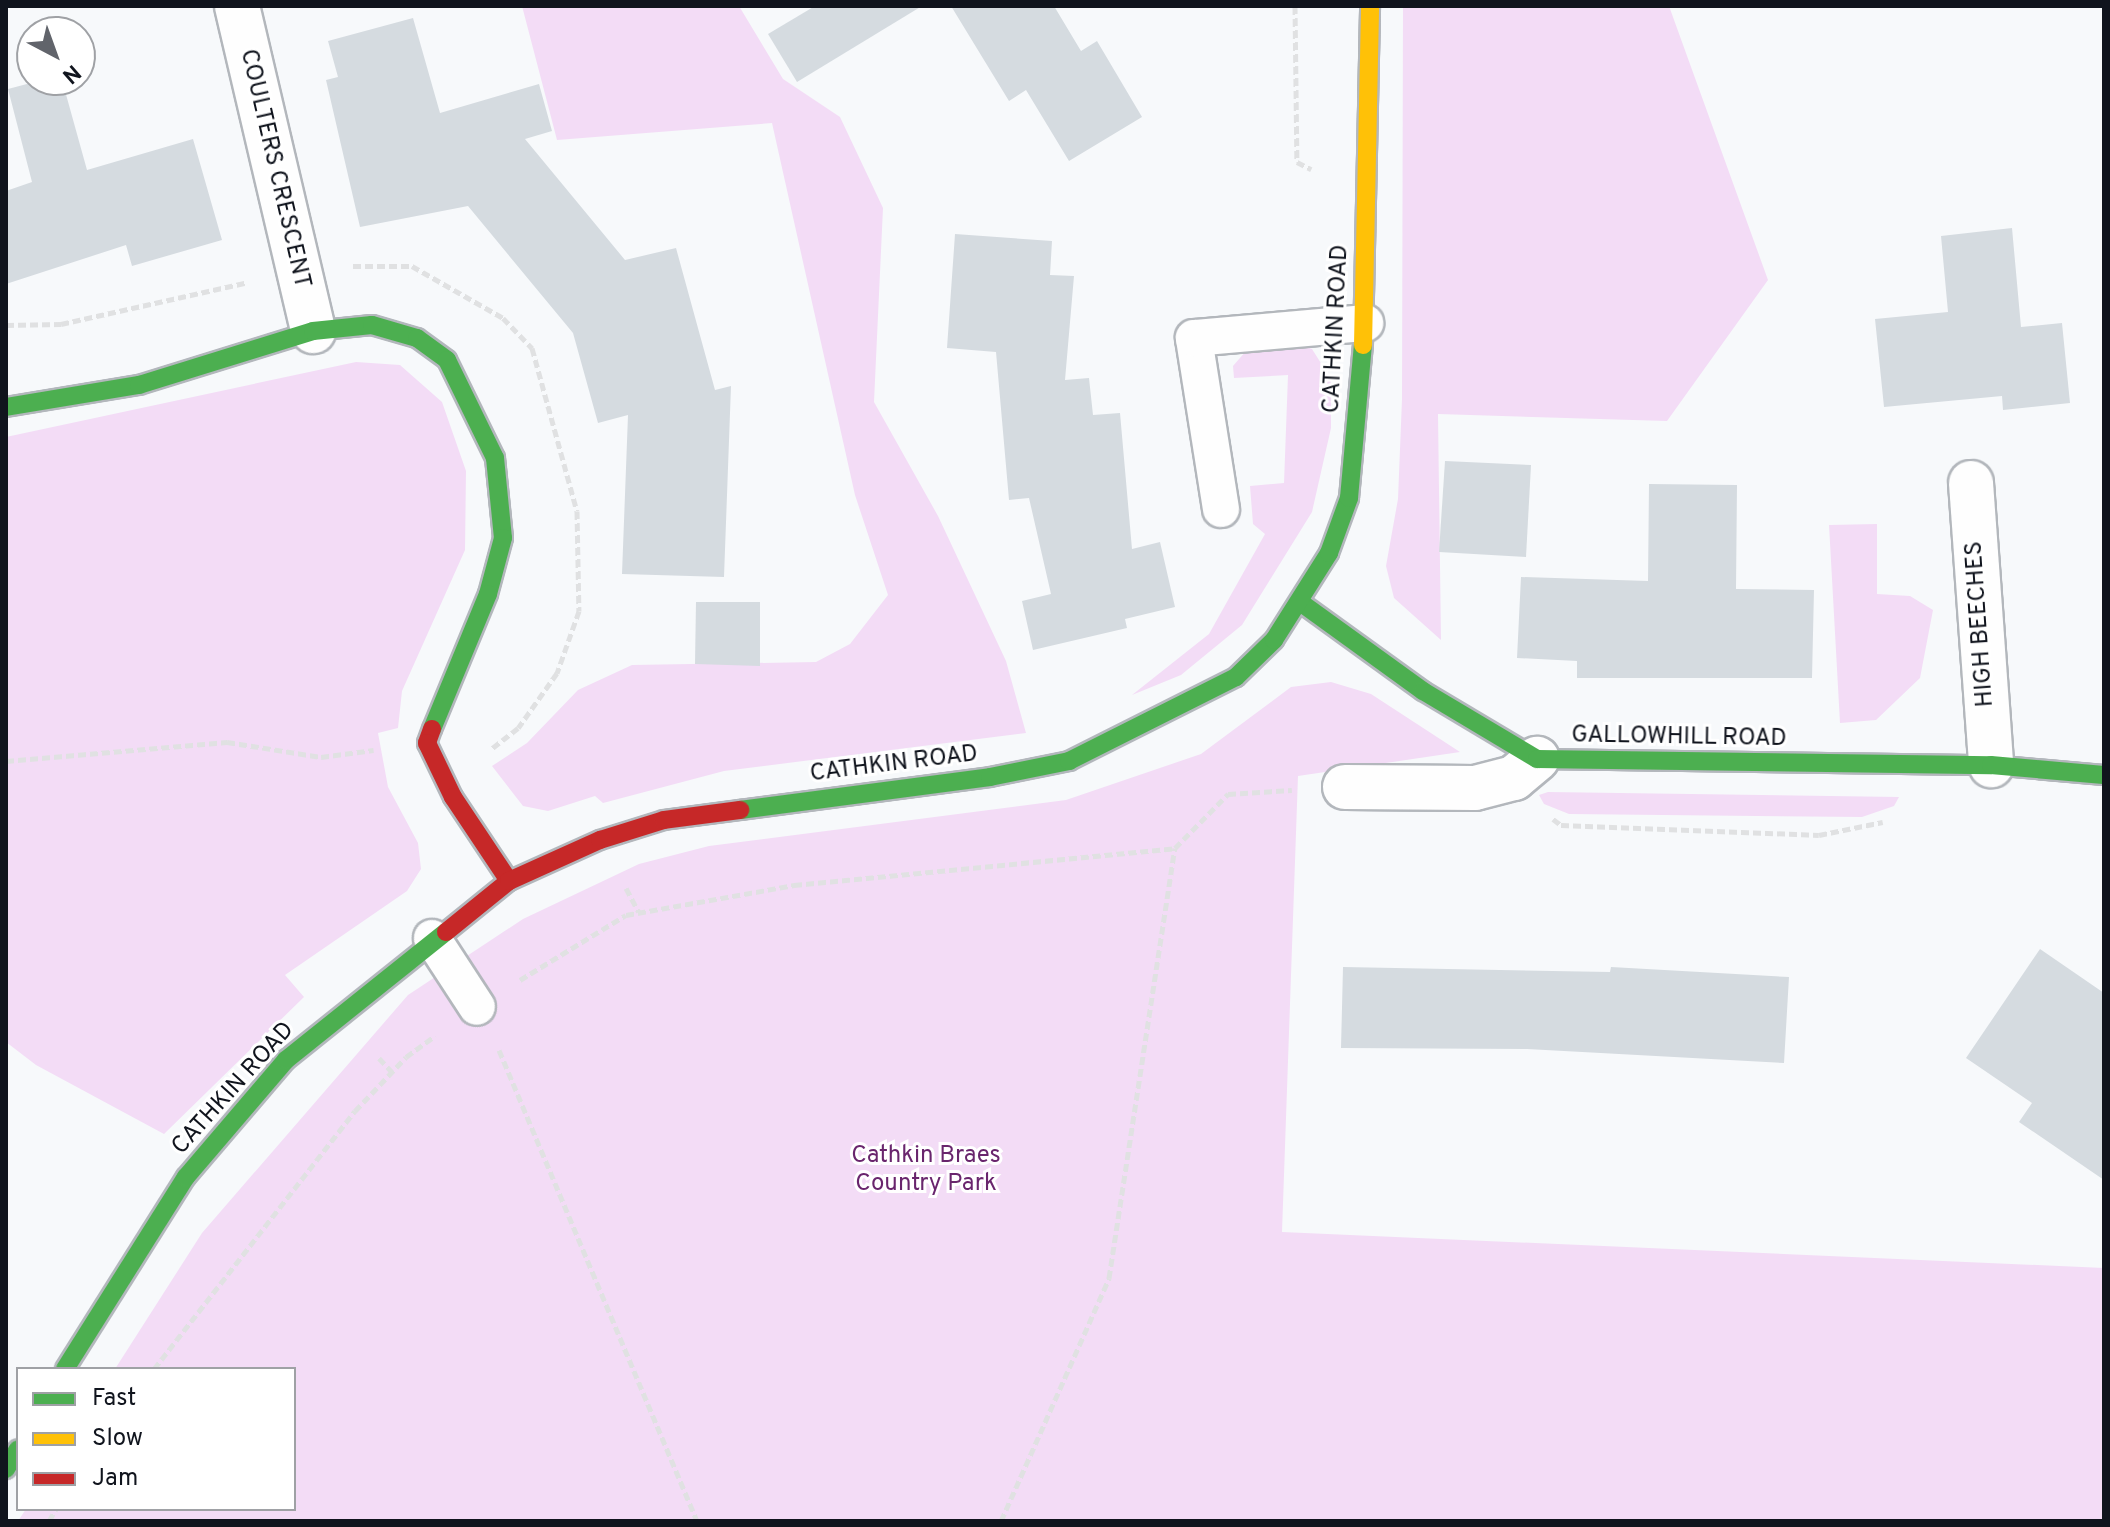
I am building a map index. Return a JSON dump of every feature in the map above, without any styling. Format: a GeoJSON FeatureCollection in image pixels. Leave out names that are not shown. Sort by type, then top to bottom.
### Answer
{"type":"FeatureCollection","features":[{"type":"Feature","properties":{"kind":"main road","name":"CATHKIN ROAD"},"geometry":{"type":"LineString","coordinates":[[66,1367],[186,1177],[286,1060],[432,938],[509,881],[600,840],[664,820],[990,777],[1069,761],[1236,677],[1274,640],[1329,553],[1349,498],[1365,323],[1370,6]]}},
{"type":"Feature","properties":{"kind":"main road"},"geometry":{"type":"LineString","coordinates":[[6,407],[139,385],[313,331],[372,325],[417,338],[447,360],[495,458],[503,538],[488,594],[447,683],[427,743],[447,783],[509,881]]}},
{"type":"Feature","properties":{"kind":"main road","name":"GALLOWHILL ROAD"},"geometry":{"type":"LineString","coordinates":[[1300,602],[1423,691],[1537,759],[1991,765],[2104,775]]}},
{"type":"Feature","properties":{"kind":"street","name":"COULTERS CRESCENT"},"geometry":{"type":"LineString","coordinates":[[237,6],[313,331]]}},
{"type":"Feature","properties":{"kind":"street","name":"HIGH BEECHES"},"geometry":{"type":"LineString","coordinates":[[1971,483],[1991,765]]}},
{"type":"Feature","properties":{"kind":"street"},"geometry":{"type":"LineString","coordinates":[[1345,787],[1475,788],[1514,778],[1537,759]]}},
{"type":"Feature","properties":{"kind":"lane"},"geometry":{"type":"LineString","coordinates":[[1221,509],[1194,338],[1365,323]]}},
{"type":"Feature","properties":{"kind":"lane"},"geometry":{"type":"LineString","coordinates":[[432,938],[477,1007]]}},
{"type":"Feature","properties":{"kind":"path"},"geometry":{"type":"LineString","coordinates":[[1295,6],[1297,162],[1367,195]]}},
{"type":"Feature","properties":{"kind":"path"},"geometry":{"type":"LineString","coordinates":[[6,325],[61,324],[298,272],[412,266],[503,318],[532,348],[577,511],[579,611],[557,673],[518,728],[447,783]]}},
{"type":"Feature","properties":{"kind":"path"},"geometry":{"type":"LineString","coordinates":[[6,761],[227,742],[321,757],[427,743]]}},
{"type":"Feature","properties":{"kind":"path"},"geometry":{"type":"LineString","coordinates":[[1001,1521],[1109,1278],[1175,848],[1228,794],[1345,787]]}},
{"type":"Feature","properties":{"kind":"path"},"geometry":{"type":"LineString","coordinates":[[156,1367],[355,1111],[406,1057],[477,1007],[626,915],[794,885],[1175,848]]}},
{"type":"Feature","properties":{"kind":"path"},"geometry":{"type":"LineString","coordinates":[[477,1007],[697,1521]]}},
{"type":"Feature","properties":{"kind":"green space"},"geometry":{"type":"Polygon","coordinates":[[[522,6],[739,6],[783,79],[840,117],[883,208],[874,402],[938,516],[1006,661],[1026,733],[724,771],[603,803],[595,796],[548,811],[523,806],[492,766],[527,743],[578,690],[632,665],[816,662],[850,644],[888,595],[855,495],[772,123],[557,140],[522,6]]]}},
{"type":"Feature","properties":{"kind":"green space"},"geometry":{"type":"Polygon","coordinates":[[[1403,6],[1669,6],[1768,280],[1667,421],[1438,414],[1441,640],[1394,598],[1386,566],[1398,499],[1402,399],[1403,6]]]}},
{"type":"Feature","properties":{"kind":"green space"},"geometry":{"type":"Polygon","coordinates":[[[1289,340],[1312,349],[1331,379],[1331,428],[1312,512],[1242,625],[1181,675],[1132,695],[1209,634],[1265,534],[1253,524],[1250,486],[1284,483],[1288,375],[1234,378],[1233,366],[1252,344],[1289,340]]]}},
{"type":"Feature","properties":{"kind":"green space"},"geometry":{"type":"Polygon","coordinates":[[[356,362],[400,365],[442,402],[466,471],[465,550],[402,691],[398,728],[378,733],[388,787],[418,843],[421,869],[407,891],[285,975],[304,997],[164,1134],[36,1065],[6,1042],[6,437],[356,362]]]}},
{"type":"Feature","properties":{"kind":"green space"},"geometry":{"type":"Polygon","coordinates":[[[1877,524],[1877,594],[1910,596],[1933,610],[1920,678],[1876,720],[1840,723],[1829,525],[1877,524]]]}},
{"type":"Feature","properties":{"kind":"green space","name":"Cathkin Braes Country Park"},"geometry":{"type":"Polygon","coordinates":[[[1331,682],[1371,694],[1460,752],[1298,776],[1282,1232],[2104,1268],[2104,1521],[18,1521],[25,1511],[296,1511],[296,1367],[116,1367],[202,1233],[408,995],[523,919],[639,864],[709,846],[1066,800],[1201,754],[1291,687],[1331,682]]]}},
{"type":"Feature","properties":{"kind":"green space"},"geometry":{"type":"Polygon","coordinates":[[[1548,792],[1899,797],[1894,806],[1862,817],[1569,814],[1544,804],[1539,795],[1548,792]]]}},
{"type":"Feature","properties":{"kind":"building"},"geometry":{"type":"Polygon","coordinates":[[[815,6],[922,6],[797,82],[768,34],[815,6]]]}},
{"type":"Feature","properties":{"kind":"building"},"geometry":{"type":"Polygon","coordinates":[[[951,6],[1054,6],[1081,51],[1097,41],[1142,117],[1069,161],[1026,90],[1009,101],[951,6]]]}},
{"type":"Feature","properties":{"kind":"building"},"geometry":{"type":"Polygon","coordinates":[[[413,18],[440,113],[539,84],[552,131],[525,139],[625,260],[676,248],[715,390],[731,386],[724,577],[622,574],[628,415],[598,423],[573,333],[468,206],[360,227],[326,80],[338,77],[328,41],[413,18]]]}},
{"type":"Feature","properties":{"kind":"building"},"geometry":{"type":"Polygon","coordinates":[[[16,87],[16,96],[66,96],[87,170],[193,139],[222,240],[132,266],[126,245],[6,284],[6,191],[32,182],[8,89],[16,87]]]}},
{"type":"Feature","properties":{"kind":"building"},"geometry":{"type":"Polygon","coordinates":[[[2012,228],[2021,327],[2062,323],[2070,403],[2003,410],[2002,396],[1884,407],[1875,319],[1948,312],[1941,236],[2012,228]]]}},
{"type":"Feature","properties":{"kind":"building"},"geometry":{"type":"Polygon","coordinates":[[[955,234],[1052,241],[1050,275],[1074,276],[1065,380],[1089,378],[1093,415],[1120,413],[1132,549],[1160,542],[1175,607],[1125,619],[1127,628],[1033,650],[1022,601],[1051,594],[1029,498],[1009,500],[996,352],[947,348],[955,234]]]}},
{"type":"Feature","properties":{"kind":"building"},"geometry":{"type":"Polygon","coordinates":[[[1445,461],[1531,465],[1526,557],[1439,552],[1445,461]]]}},
{"type":"Feature","properties":{"kind":"building"},"geometry":{"type":"Polygon","coordinates":[[[1649,484],[1737,485],[1736,589],[1814,590],[1812,678],[1577,678],[1577,661],[1517,658],[1521,577],[1648,581],[1649,484]]]}},
{"type":"Feature","properties":{"kind":"building"},"geometry":{"type":"Polygon","coordinates":[[[696,602],[760,602],[760,666],[695,664],[696,602]]]}},
{"type":"Feature","properties":{"kind":"building"},"geometry":{"type":"Polygon","coordinates":[[[2040,949],[2104,993],[2104,1180],[2019,1122],[2032,1103],[1966,1058],[2040,949]]]}},
{"type":"Feature","properties":{"kind":"building"},"geometry":{"type":"Polygon","coordinates":[[[1343,967],[1610,972],[1611,967],[1789,977],[1784,1063],[1527,1049],[1341,1048],[1343,967]]]}},
{"type":"Feature","properties":{"kind":"traffic: fast"},"geometry":{"type":"LineString","coordinates":[[6,407],[139,385],[313,331],[372,325],[417,338],[447,360],[495,458],[503,538],[488,594],[432,729]]}},
{"type":"Feature","properties":{"kind":"traffic: fast"},"geometry":{"type":"LineString","coordinates":[[740,810],[990,777],[1069,761],[1236,677],[1274,640],[1329,553],[1349,498],[1363,345]]}},
{"type":"Feature","properties":{"kind":"traffic: fast"},"geometry":{"type":"LineString","coordinates":[[1300,602],[1423,691],[1537,759],[1991,765],[2104,775]]}},
{"type":"Feature","properties":{"kind":"traffic: fast"},"geometry":{"type":"LineString","coordinates":[[66,1367],[186,1177],[286,1060],[446,932]]}},
{"type":"Feature","properties":{"kind":"traffic: fast"},"geometry":{"type":"LineString","coordinates":[[6,1469],[16,1452]]}},
{"type":"Feature","properties":{"kind":"traffic: slow"},"geometry":{"type":"LineString","coordinates":[[1363,345],[1370,6]]}},
{"type":"Feature","properties":{"kind":"traffic: jam"},"geometry":{"type":"LineString","coordinates":[[432,729],[427,743],[453,797],[509,881]]}},
{"type":"Feature","properties":{"kind":"traffic: jam"},"geometry":{"type":"LineString","coordinates":[[446,932],[509,881],[600,840],[664,820],[740,810]]}}]}
